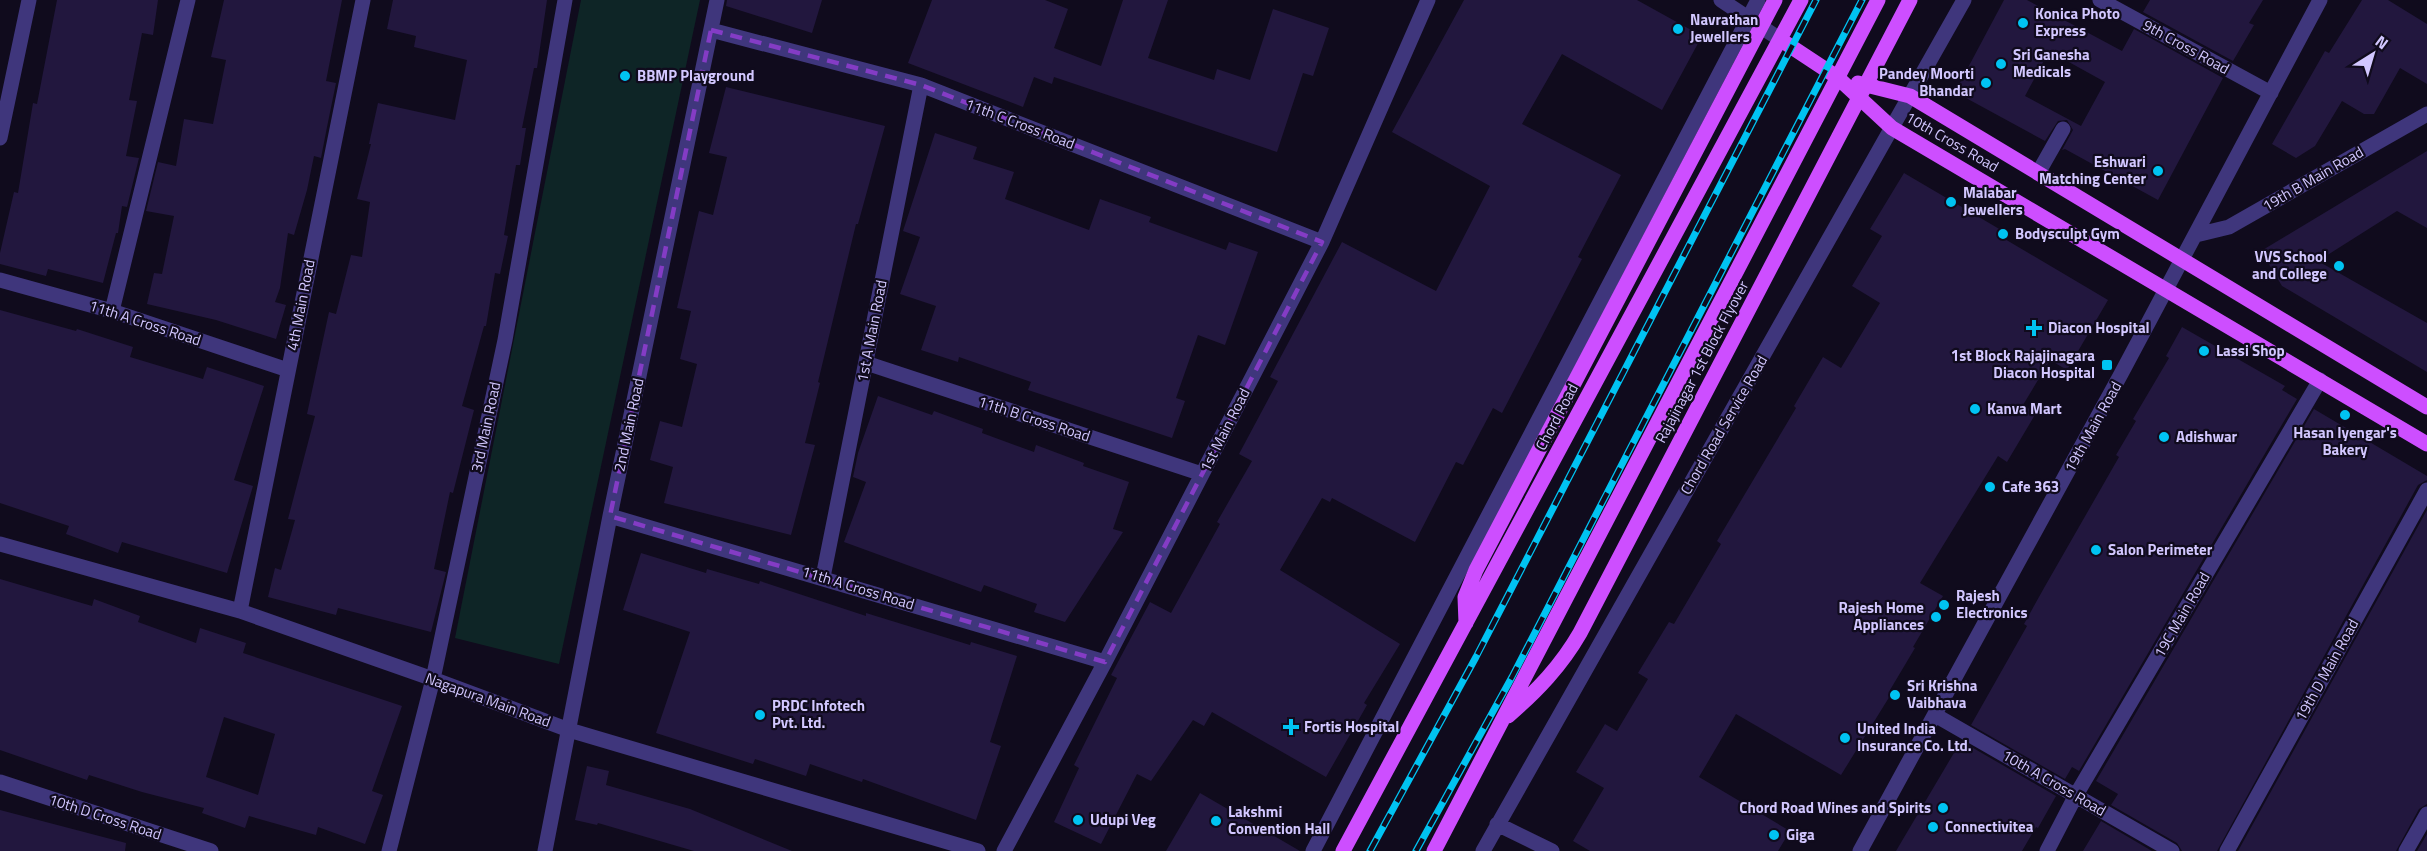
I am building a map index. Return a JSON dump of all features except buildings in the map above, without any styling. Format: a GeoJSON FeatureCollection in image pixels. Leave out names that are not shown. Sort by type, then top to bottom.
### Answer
{"type":"FeatureCollection","features":[{"type":"Feature","properties":{"kind":"main road"},"geometry":{"type":"LineString","coordinates":[[1466,624],[1465,597],[1476,570],[1775,0]]}},
{"type":"Feature","properties":{"kind":"main road","name":"Chord Road"},"geometry":{"type":"LineString","coordinates":[[1343,851],[1801,0]]}},
{"type":"Feature","properties":{"kind":"main road"},"geometry":{"type":"LineString","coordinates":[[1434,851],[1878,0]]}},
{"type":"Feature","properties":{"kind":"main road","name":"Rajajinagar 1st Block Flyover"},"geometry":{"type":"LineString","coordinates":[[1501,722],[1534,694],[1565,658],[1608,582],[1910,0]]}},
{"type":"Feature","properties":{"kind":"main road"},"geometry":{"type":"LineString","coordinates":[[1781,40],[1837,77]]}},
{"type":"Feature","properties":{"kind":"main road","name":"10th Cross Road"},"geometry":{"type":"LineString","coordinates":[[1837,77],[1910,96],[2427,407]]}},
{"type":"Feature","properties":{"kind":"main road","name":"10th Cross Road"},"geometry":{"type":"LineString","coordinates":[[1837,77],[1892,128],[2427,444]]}},
{"type":"Feature","properties":{"kind":"street"},"geometry":{"type":"LineString","coordinates":[[0,138],[29,0]]}},
{"type":"Feature","properties":{"kind":"street"},"geometry":{"type":"LineString","coordinates":[[112,311],[188,0]]}},
{"type":"Feature","properties":{"kind":"street","name":"4th Main Road"},"geometry":{"type":"LineString","coordinates":[[240,611],[363,0]]}},
{"type":"Feature","properties":{"kind":"street","name":"3rd Main Road"},"geometry":{"type":"LineString","coordinates":[[389,851],[433,679],[505,340],[565,0]]}},
{"type":"Feature","properties":{"kind":"street","name":"2nd Main Road"},"geometry":{"type":"LineString","coordinates":[[544,851],[610,516],[717,0]]}},
{"type":"Feature","properties":{"kind":"street","name":"1st Main Road"},"geometry":{"type":"LineString","coordinates":[[1004,851],[1105,662],[1322,242],[1428,0]]}},
{"type":"Feature","properties":{"kind":"street"},"geometry":{"type":"LineString","coordinates":[[1721,0],[1781,40]]}},
{"type":"Feature","properties":{"kind":"street"},"geometry":{"type":"LineString","coordinates":[[1313,851],[1758,0]]}},
{"type":"Feature","properties":{"kind":"street","name":"Chord Road Service Road"},"geometry":{"type":"LineString","coordinates":[[1483,851],[1964,0]]}},
{"type":"Feature","properties":{"kind":"street","name":"9th Cross Road"},"geometry":{"type":"LineString","coordinates":[[2100,0],[2271,93]]}},
{"type":"Feature","properties":{"kind":"street","name":"19th Main Road"},"geometry":{"type":"LineString","coordinates":[[1860,851],[2183,261],[2320,0]]}},
{"type":"Feature","properties":{"kind":"street","name":"11th C Cross Road"},"geometry":{"type":"LineString","coordinates":[[711,30],[921,86],[1322,242]]}},
{"type":"Feature","properties":{"kind":"street","name":"1st A Main Road"},"geometry":{"type":"LineString","coordinates":[[823,577],[921,86]]}},
{"type":"Feature","properties":{"kind":"street","name":"19th B Main Road"},"geometry":{"type":"LineString","coordinates":[[2196,235],[2229,227],[2427,114]]}},
{"type":"Feature","properties":{"kind":"street"},"geometry":{"type":"LineString","coordinates":[[2038,173],[2063,129]]}},
{"type":"Feature","properties":{"kind":"street","name":"11th A Cross Road"},"geometry":{"type":"LineString","coordinates":[[0,280],[112,311],[288,370]]}},
{"type":"Feature","properties":{"kind":"street","name":"11th B Cross Road"},"geometry":{"type":"LineString","coordinates":[[866,363],[1202,474]]}},
{"type":"Feature","properties":{"kind":"street","name":"19C Main Road"},"geometry":{"type":"LineString","coordinates":[[2047,851],[2076,795],[2320,380]]}},
{"type":"Feature","properties":{"kind":"street","name":"19th D Main Road"},"geometry":{"type":"LineString","coordinates":[[2228,851],[2427,490]]}},
{"type":"Feature","properties":{"kind":"street","name":"11th A Cross Road"},"geometry":{"type":"LineString","coordinates":[[610,516],[1105,662]]}},
{"type":"Feature","properties":{"kind":"street","name":"Nagapura Main Road"},"geometry":{"type":"LineString","coordinates":[[0,544],[240,611],[569,730],[978,851]]}},
{"type":"Feature","properties":{"kind":"street","name":"10th A Cross Road"},"geometry":{"type":"LineString","coordinates":[[1935,715],[2172,851]]}},
{"type":"Feature","properties":{"kind":"street","name":"10th D Cross Road"},"geometry":{"type":"LineString","coordinates":[[0,782],[203,850]]}},
{"type":"Feature","properties":{"kind":"street"},"geometry":{"type":"LineString","coordinates":[[2406,851],[2427,814]]}},
{"type":"Feature","properties":{"kind":"street"},"geometry":{"type":"LineString","coordinates":[[1497,824],[1551,851]]}},
{"type":"Feature","properties":{"kind":"highlighted area"},"geometry":{"type":"Polygon","coordinates":[[[711,30],[921,85],[1322,242],[1105,662],[610,516],[711,30]]]}},
{"type":"Feature","properties":{"kind":"green space"},"geometry":{"type":"Polygon","coordinates":[[[581,0],[700,0],[559,664],[455,638],[581,0]]]}},
{"type":"Feature","properties":{"kind":"railway"},"geometry":{"type":"LineString","coordinates":[[1370,851],[1476,657],[1816,0]]}},
{"type":"Feature","properties":{"kind":"railway"},"geometry":{"type":"LineString","coordinates":[[1416,851],[1512,677],[1862,0]]}},
{"type":"Feature","properties":{"kind":"place","name":"Konica Photo Express"},"geometry":{"type":"Point","coordinates":[2023,23]}},
{"type":"Feature","properties":{"kind":"place","name":"Navrathan Jewellers"},"geometry":{"type":"Point","coordinates":[1678,29]}},
{"type":"Feature","properties":{"kind":"place","name":"Sri Ganesha Medicals"},"geometry":{"type":"Point","coordinates":[2001,64]}},
{"type":"Feature","properties":{"kind":"place","name":"BBMP Playground"},"geometry":{"type":"Point","coordinates":[625,76]}},
{"type":"Feature","properties":{"kind":"place","name":"Pandey Moorti Bhandar"},"geometry":{"type":"Point","coordinates":[1986,83]}},
{"type":"Feature","properties":{"kind":"place","name":"Eshwari Matching Center"},"geometry":{"type":"Point","coordinates":[2158,171]}},
{"type":"Feature","properties":{"kind":"place","name":"Malabar Jewellers"},"geometry":{"type":"Point","coordinates":[1951,202]}},
{"type":"Feature","properties":{"kind":"place","name":"Bodysculpt Gym"},"geometry":{"type":"Point","coordinates":[2003,234]}},
{"type":"Feature","properties":{"kind":"place","name":"VVS School and College"},"geometry":{"type":"Point","coordinates":[2339,266]}},
{"type":"Feature","properties":{"kind":"place","name":"Diacon Hospital"},"geometry":{"type":"Point","coordinates":[2034,328]}},
{"type":"Feature","properties":{"kind":"place","name":"Lassi Shop"},"geometry":{"type":"Point","coordinates":[2204,351]}},
{"type":"Feature","properties":{"kind":"place","name":"1st Block Rajajinagara Diacon Hospital"},"geometry":{"type":"Point","coordinates":[2107,365]}},
{"type":"Feature","properties":{"kind":"place","name":"Kanva Mart"},"geometry":{"type":"Point","coordinates":[1975,409]}},
{"type":"Feature","properties":{"kind":"place","name":"Hasan Iyengar's Bakery"},"geometry":{"type":"Point","coordinates":[2345,415]}},
{"type":"Feature","properties":{"kind":"place","name":"Adishwar"},"geometry":{"type":"Point","coordinates":[2164,437]}},
{"type":"Feature","properties":{"kind":"place","name":"Cafe 363"},"geometry":{"type":"Point","coordinates":[1990,487]}},
{"type":"Feature","properties":{"kind":"place","name":"Salon Perimeter"},"geometry":{"type":"Point","coordinates":[2096,550]}},
{"type":"Feature","properties":{"kind":"place","name":"Rajesh Electronics"},"geometry":{"type":"Point","coordinates":[1944,605]}},
{"type":"Feature","properties":{"kind":"place","name":"Rajesh Home Appliances"},"geometry":{"type":"Point","coordinates":[1936,617]}},
{"type":"Feature","properties":{"kind":"place","name":"Sri Krishna Vaibhava"},"geometry":{"type":"Point","coordinates":[1895,695]}},
{"type":"Feature","properties":{"kind":"place","name":"PRDC Infotech Pvt. Ltd."},"geometry":{"type":"Point","coordinates":[760,715]}},
{"type":"Feature","properties":{"kind":"place","name":"Fortis Hospital"},"geometry":{"type":"Point","coordinates":[1291,727]}},
{"type":"Feature","properties":{"kind":"place","name":"United India Insurance Co. Ltd."},"geometry":{"type":"Point","coordinates":[1845,738]}},
{"type":"Feature","properties":{"kind":"place","name":"Chord Road Wines and Spirits"},"geometry":{"type":"Point","coordinates":[1943,808]}},
{"type":"Feature","properties":{"kind":"place","name":"Udupi Veg"},"geometry":{"type":"Point","coordinates":[1078,820]}},
{"type":"Feature","properties":{"kind":"place","name":"Lakshmi Convention Hall"},"geometry":{"type":"Point","coordinates":[1216,821]}},
{"type":"Feature","properties":{"kind":"place","name":"Connectivitea"},"geometry":{"type":"Point","coordinates":[1933,827]}},
{"type":"Feature","properties":{"kind":"place","name":"Giga"},"geometry":{"type":"Point","coordinates":[1774,835]}}]}
